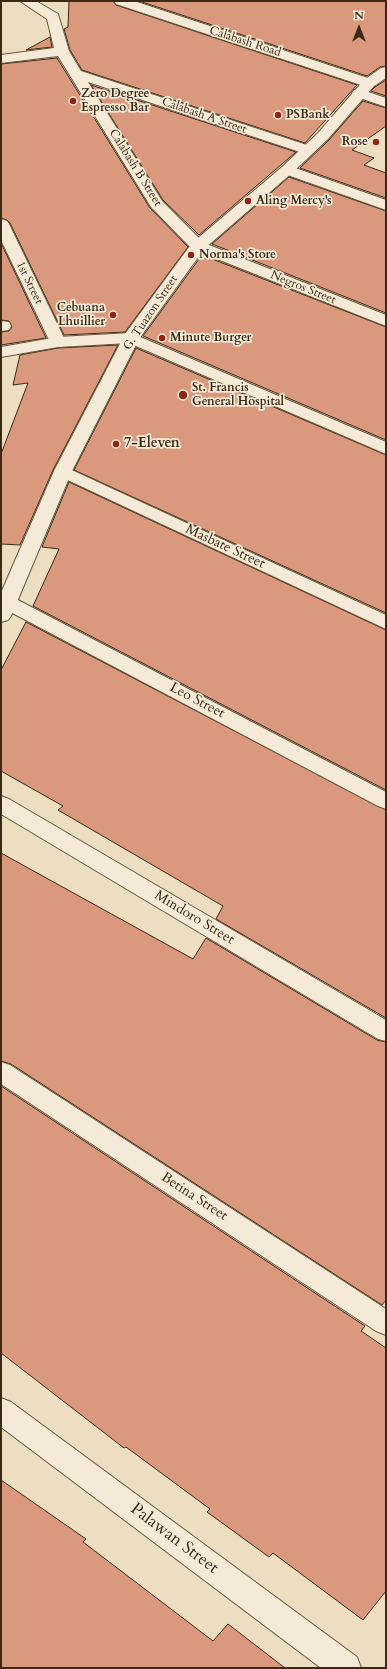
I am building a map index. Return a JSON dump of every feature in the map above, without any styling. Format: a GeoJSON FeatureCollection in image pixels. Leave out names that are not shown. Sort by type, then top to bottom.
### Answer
{"type":"FeatureCollection","features":[{"type":"Feature","properties":{"kind":"street","name":"Calabash B Street"},"geometry":{"type":"LineString","coordinates":[[27,1],[56,11],[62,50],[156,204],[198,246]]}},
{"type":"Feature","properties":{"kind":"street","name":"Calabash Road"},"geometry":{"type":"LineString","coordinates":[[121,1],[364,88],[386,103]]}},
{"type":"Feature","properties":{"kind":"street"},"geometry":{"type":"LineString","coordinates":[[1,59],[62,50]]}},
{"type":"Feature","properties":{"kind":"street","name":"G. Tuazon Street"},"geometry":{"type":"LineString","coordinates":[[4,609],[63,471],[131,338],[198,246],[287,170],[323,136],[364,88],[386,72]]}},
{"type":"Feature","properties":{"kind":"street","name":"Calabash A Street"},"geometry":{"type":"LineString","coordinates":[[78,74],[308,150]]}},
{"type":"Feature","properties":{"kind":"street"},"geometry":{"type":"LineString","coordinates":[[287,170],[386,205]]}},
{"type":"Feature","properties":{"kind":"street","name":"1st Street"},"geometry":{"type":"LineString","coordinates":[[1,224],[58,342]]}},
{"type":"Feature","properties":{"kind":"street","name":"Negros Street"},"geometry":{"type":"LineString","coordinates":[[198,246],[386,321]]}},
{"type":"Feature","properties":{"kind":"street"},"geometry":{"type":"LineString","coordinates":[[1,352],[58,342],[131,338],[386,449]]}},
{"type":"Feature","properties":{"kind":"street","name":"Masbate Street"},"geometry":{"type":"LineString","coordinates":[[63,471],[386,623]]}},
{"type":"Feature","properties":{"kind":"street","name":"Leo Street"},"geometry":{"type":"LineString","coordinates":[[4,609],[386,801]]}},
{"type":"Feature","properties":{"kind":"street","name":"Mindoro Street"},"geometry":{"type":"LineString","coordinates":[[1,804],[386,1032]]}},
{"type":"Feature","properties":{"kind":"street","name":"Betina Street"},"geometry":{"type":"LineString","coordinates":[[1,1072],[386,1323]]}},
{"type":"Feature","properties":{"kind":"street","name":"Palawan Street"},"geometry":{"type":"LineString","coordinates":[[1,1411],[346,1668]]}},
{"type":"Feature","properties":{"kind":"building"},"geometry":{"type":"Polygon","coordinates":[[[69,1],[113,1],[116,5],[357,85],[305,143],[82,70],[70,50],[64,29],[68,27],[69,1]]]}},
{"type":"Feature","properties":{"kind":"building"},"geometry":{"type":"Polygon","coordinates":[[[139,1],[386,1],[386,66],[380,67],[367,76],[139,1]]]}},
{"type":"Feature","properties":{"kind":"building"},"geometry":{"type":"Polygon","coordinates":[[[50,37],[52,47],[26,50],[50,37]]]}},
{"type":"Feature","properties":{"kind":"building"},"geometry":{"type":"Polygon","coordinates":[[[57,58],[150,208],[188,247],[125,332],[64,335],[10,223],[1,218],[1,64],[57,58]]]}},
{"type":"Feature","properties":{"kind":"building"},"geometry":{"type":"Polygon","coordinates":[[[386,80],[386,96],[371,91],[375,87],[386,80]]]}},
{"type":"Feature","properties":{"kind":"building"},"geometry":{"type":"Polygon","coordinates":[[[91,85],[296,152],[199,235],[163,200],[91,85]]]}},
{"type":"Feature","properties":{"kind":"building"},"geometry":{"type":"Polygon","coordinates":[[[363,101],[386,108],[386,126],[352,150],[374,158],[364,165],[386,173],[386,198],[300,168],[329,140],[363,101]]]}},
{"type":"Feature","properties":{"kind":"building"},"geometry":{"type":"Polygon","coordinates":[[[289,177],[386,211],[386,313],[212,244],[289,177]]]}},
{"type":"Feature","properties":{"kind":"building"},"geometry":{"type":"Polygon","coordinates":[[[1,243],[46,338],[1,345],[1,332],[9,331],[12,327],[9,321],[1,320],[1,243]]]}},
{"type":"Feature","properties":{"kind":"building"},"geometry":{"type":"Polygon","coordinates":[[[202,255],[386,327],[386,440],[143,336],[202,255]]]}},
{"type":"Feature","properties":{"kind":"building"},"geometry":{"type":"Polygon","coordinates":[[[118,345],[53,470],[20,545],[1,544],[1,454],[28,383],[13,385],[20,355],[58,348],[118,345]]]}},
{"type":"Feature","properties":{"kind":"building"},"geometry":{"type":"Polygon","coordinates":[[[136,348],[386,455],[386,613],[74,470],[136,348]]]}},
{"type":"Feature","properties":{"kind":"building"},"geometry":{"type":"Polygon","coordinates":[[[69,482],[386,630],[386,790],[33,606],[59,549],[42,547],[69,482]]]}},
{"type":"Feature","properties":{"kind":"building"},"geometry":{"type":"Polygon","coordinates":[[[26,622],[386,810],[386,1018],[216,919],[223,906],[58,810],[63,806],[1,771],[1,670],[26,622]]]}},
{"type":"Feature","properties":{"kind":"building"},"geometry":{"type":"Polygon","coordinates":[[[1,853],[193,959],[206,938],[377,1040],[386,1042],[386,1300],[382,1305],[11,1064],[1,1061],[1,853]]]}},
{"type":"Feature","properties":{"kind":"building"},"geometry":{"type":"Polygon","coordinates":[[[1,1086],[365,1326],[361,1331],[386,1348],[386,1591],[363,1620],[273,1553],[269,1557],[207,1512],[210,1509],[126,1447],[124,1448],[1,1353],[1,1086]]]}},
{"type":"Feature","properties":{"kind":"building"},"geometry":{"type":"Polygon","coordinates":[[[1,1480],[86,1539],[83,1542],[213,1641],[228,1624],[285,1668],[1,1668],[1,1480]]]}},
{"type":"Feature","properties":{"kind":"place","name":"Zero Degree Espresso Bar"},"geometry":{"type":"Point","coordinates":[73,101]}},
{"type":"Feature","properties":{"kind":"place","name":"PSBank"},"geometry":{"type":"Point","coordinates":[278,115]}},
{"type":"Feature","properties":{"kind":"place","name":"Rose"},"geometry":{"type":"Point","coordinates":[376,142]}},
{"type":"Feature","properties":{"kind":"place","name":"Aling Mercy's"},"geometry":{"type":"Point","coordinates":[248,201]}},
{"type":"Feature","properties":{"kind":"place","name":"Norma's Store"},"geometry":{"type":"Point","coordinates":[191,255]}},
{"type":"Feature","properties":{"kind":"place","name":"Cebuana Lhuillier"},"geometry":{"type":"Point","coordinates":[113,315]}},
{"type":"Feature","properties":{"kind":"place","name":"Minute Burger"},"geometry":{"type":"Point","coordinates":[162,338]}},
{"type":"Feature","properties":{"kind":"place","name":"St. Francis General Hospital"},"geometry":{"type":"Point","coordinates":[183,395]}},
{"type":"Feature","properties":{"kind":"place","name":"7-Eleven"},"geometry":{"type":"Point","coordinates":[116,444]}}]}
